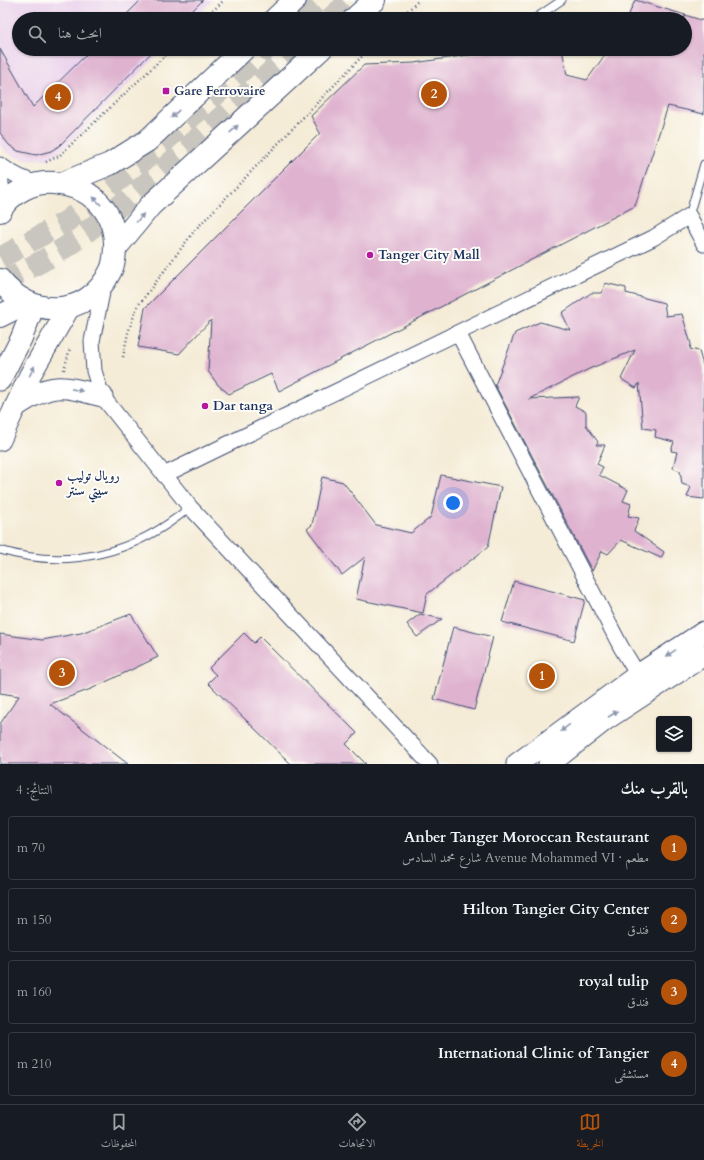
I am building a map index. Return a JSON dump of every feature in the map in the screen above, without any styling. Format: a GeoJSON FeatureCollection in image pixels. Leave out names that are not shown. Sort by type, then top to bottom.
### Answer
{"type":"FeatureCollection","features":[{"type":"Feature","properties":{"kind":"main road"},"geometry":{"type":"LineString","coordinates":[[278,12],[295,0]]}},
{"type":"Feature","properties":{"kind":"main road"},"geometry":{"type":"LineString","coordinates":[[362,12],[375,0]]}},
{"type":"Feature","properties":{"kind":"main road"},"geometry":{"type":"LineString","coordinates":[[61,184],[110,164],[146,141],[237,56]]}},
{"type":"Feature","properties":{"kind":"main road"},"geometry":{"type":"LineString","coordinates":[[115,249],[150,206],[313,56]]}},
{"type":"Feature","properties":{"kind":"main road"},"geometry":{"type":"LineString","coordinates":[[0,280],[12,294],[30,304],[52,309],[70,306],[83,301],[95,292],[105,281],[112,266],[115,249],[114,230],[107,213],[95,198],[79,188],[61,184],[40,173],[2,208]]}},
{"type":"Feature","properties":{"kind":"main road"},"geometry":{"type":"LineString","coordinates":[[0,316],[30,304]]}},
{"type":"Feature","properties":{"kind":"main road"},"geometry":{"type":"LineString","coordinates":[[0,380],[21,340],[30,304]]}},
{"type":"Feature","properties":{"kind":"main road"},"geometry":{"type":"LineString","coordinates":[[0,440],[46,344],[70,306]]}},
{"type":"Feature","properties":{"kind":"main road"},"geometry":{"type":"LineString","coordinates":[[15,407],[34,394],[47,388],[78,390],[102,396]]}},
{"type":"Feature","properties":{"kind":"main road"},"geometry":{"type":"LineString","coordinates":[[517,764],[638,675],[704,632]]}},
{"type":"Feature","properties":{"kind":"main road"},"geometry":{"type":"LineString","coordinates":[[549,764],[605,720],[701,661]]}},
{"type":"Feature","properties":{"kind":"street"},"geometry":{"type":"LineString","coordinates":[[0,165],[17,176],[40,173]]}},
{"type":"Feature","properties":{"kind":"street"},"geometry":{"type":"LineString","coordinates":[[0,172],[2,208]]}},
{"type":"Feature","properties":{"kind":"street"},"geometry":{"type":"LineString","coordinates":[[164,475],[653,238],[689,216],[704,244]]}},
{"type":"Feature","properties":{"kind":"street"},"geometry":{"type":"LineString","coordinates":[[105,281],[92,341],[94,371],[102,396],[190,507],[430,764]]}},
{"type":"Feature","properties":{"kind":"street"},"geometry":{"type":"LineString","coordinates":[[458,333],[617,640],[638,675]]}},
{"type":"Feature","properties":{"kind":"lane"},"geometry":{"type":"LineString","coordinates":[[544,12],[562,0]]}},
{"type":"Feature","properties":{"kind":"lane"},"geometry":{"type":"LineString","coordinates":[[689,216],[704,164]]}},
{"type":"Feature","properties":{"kind":"lane"},"geometry":{"type":"LineString","coordinates":[[0,550],[40,559],[59,560],[99,554],[124,548],[148,537],[172,522],[190,507]]}},
{"type":"Feature","properties":{"kind":"path"},"geometry":{"type":"LineString","coordinates":[[211,12],[224,0]]}},
{"type":"Feature","properties":{"kind":"path"},"geometry":{"type":"LineString","coordinates":[[406,12],[419,0]]}},
{"type":"Feature","properties":{"kind":"path"},"geometry":{"type":"LineString","coordinates":[[40,173],[165,56]]}},
{"type":"Feature","properties":{"kind":"path"},"geometry":{"type":"LineString","coordinates":[[123,357],[128,333],[137,307],[195,230],[362,56]]}},
{"type":"Feature","properties":{"kind":"shaded area"},"geometry":{"type":"Polygon","coordinates":[[[0,0],[213,0],[201,12],[12,12],[12,56],[157,56],[63,149],[48,159],[24,159],[8,154],[0,145],[0,0]]]}},
{"type":"Feature","properties":{"kind":"building"},"geometry":{"type":"Polygon","coordinates":[[[141,0],[203,0],[191,12],[129,12],[141,0]]]}},
{"type":"Feature","properties":{"kind":"building"},"geometry":{"type":"Polygon","coordinates":[[[635,0],[675,12],[630,12],[635,0]]]}},
{"type":"Feature","properties":{"kind":"building","name":"Tanger City Mall"},"geometry":{"type":"Polygon","coordinates":[[[692,17],[704,21],[704,114],[668,106],[635,206],[279,391],[271,374],[229,394],[218,385],[208,371],[211,320],[179,354],[138,347],[145,308],[320,133],[311,116],[364,65],[414,63],[462,56],[563,56],[567,75],[587,80],[604,56],[692,56],[692,17]]]}},
{"type":"Feature","properties":{"kind":"building"},"geometry":{"type":"Polygon","coordinates":[[[0,49],[33,107],[85,56],[148,56],[59,146],[51,151],[36,155],[18,151],[9,145],[0,133],[0,49]]]}},
{"type":"Feature","properties":{"kind":"building"},"geometry":{"type":"Polygon","coordinates":[[[605,283],[626,288],[626,293],[664,303],[666,316],[682,314],[691,344],[690,349],[699,351],[704,369],[704,499],[687,497],[691,487],[682,484],[680,471],[673,468],[677,452],[671,451],[674,442],[655,437],[656,430],[643,428],[639,383],[636,388],[621,379],[635,350],[589,369],[529,399],[579,397],[575,406],[586,412],[586,425],[598,442],[596,445],[605,445],[597,464],[603,467],[599,475],[628,490],[623,501],[631,504],[628,516],[639,518],[634,531],[664,552],[661,558],[621,540],[608,554],[602,551],[592,571],[495,385],[515,333],[540,322],[570,330],[562,313],[591,293],[602,293],[605,283]]]}},
{"type":"Feature","properties":{"kind":"building"},"geometry":{"type":"Polygon","coordinates":[[[441,475],[501,487],[488,547],[427,594],[423,613],[356,599],[365,557],[342,575],[307,529],[312,525],[322,477],[343,482],[376,525],[411,533],[431,517],[441,475]]]}},
{"type":"Feature","properties":{"kind":"building"},"geometry":{"type":"Polygon","coordinates":[[[514,581],[585,600],[574,641],[502,622],[514,581]]]}},
{"type":"Feature","properties":{"kind":"building"},"geometry":{"type":"Polygon","coordinates":[[[131,614],[158,657],[91,689],[50,704],[128,764],[0,764],[0,724],[19,696],[0,693],[0,634],[42,640],[81,633],[131,614]]]}},
{"type":"Feature","properties":{"kind":"building"},"geometry":{"type":"Polygon","coordinates":[[[420,614],[442,619],[417,637],[407,624],[420,614]]]}},
{"type":"Feature","properties":{"kind":"building"},"geometry":{"type":"Polygon","coordinates":[[[453,627],[493,637],[474,710],[434,699],[453,627]]]}},
{"type":"Feature","properties":{"kind":"building"},"geometry":{"type":"Polygon","coordinates":[[[244,633],[254,643],[260,637],[357,733],[346,744],[366,764],[291,764],[208,683],[216,675],[209,668],[244,633]]]}},
{"type":"Feature","properties":{"kind":"tunnel"},"geometry":{"type":"LineString","coordinates":[[307,12],[320,0]]}},
{"type":"Feature","properties":{"kind":"tunnel"},"geometry":{"type":"LineString","coordinates":[[338,12],[351,0]]}},
{"type":"Feature","properties":{"kind":"tunnel"},"geometry":{"type":"LineString","coordinates":[[0,258],[67,221],[143,161],[258,56]]}},
{"type":"Feature","properties":{"kind":"tunnel"},"geometry":{"type":"LineString","coordinates":[[0,283],[62,249],[137,192],[288,56]]}},
{"type":"Feature","properties":{"kind":"place","name":"Gare Ferrovaire"},"geometry":{"type":"Point","coordinates":[166,91]}},
{"type":"Feature","properties":{"kind":"place","name":"Hilton Tangier City Center"},"geometry":{"type":"Point","coordinates":[434,94]}},
{"type":"Feature","properties":{"kind":"place","name":"International Clinic of Tangier"},"geometry":{"type":"Point","coordinates":[58,97]}},
{"type":"Feature","properties":{"kind":"place","name":"Tanger City Mall"},"geometry":{"type":"Point","coordinates":[370,255]}},
{"type":"Feature","properties":{"kind":"place","name":"Dar tanga"},"geometry":{"type":"Point","coordinates":[205,406]}},
{"type":"Feature","properties":{"kind":"place","name":"رويال توليب سيتي سنتر"},"geometry":{"type":"Point","coordinates":[59,483]}},
{"type":"Feature","properties":{"kind":"place","name":"royal tulip"},"geometry":{"type":"Point","coordinates":[62,673]}},
{"type":"Feature","properties":{"kind":"place","name":"Anber Tanger Moroccan Restaurant"},"geometry":{"type":"Point","coordinates":[542,676]}}]}
